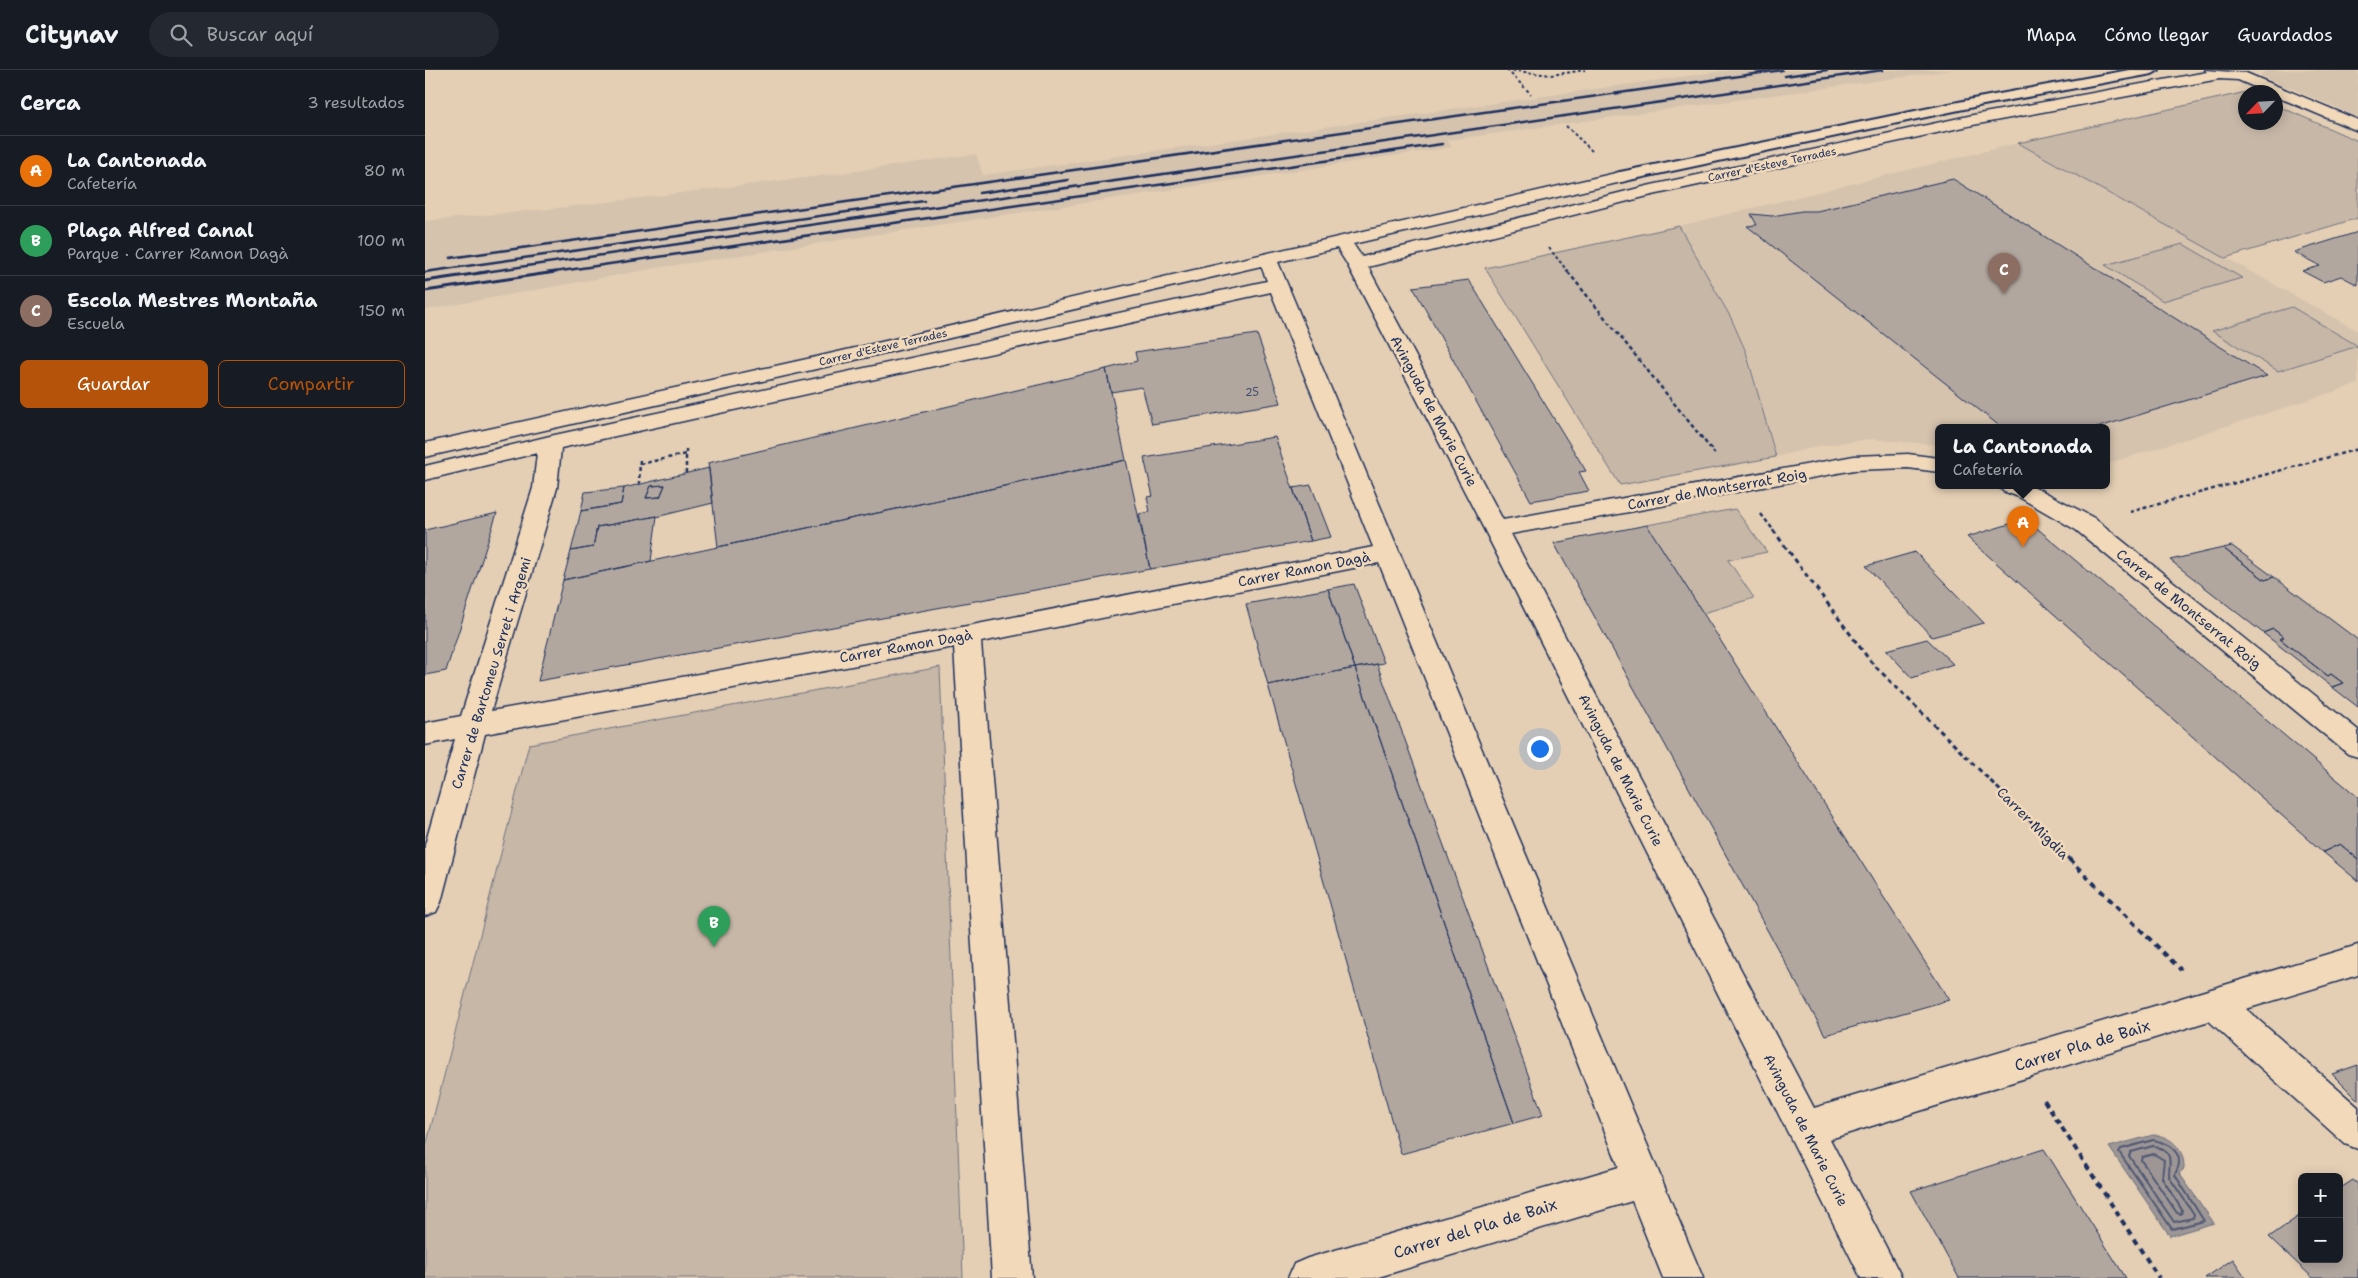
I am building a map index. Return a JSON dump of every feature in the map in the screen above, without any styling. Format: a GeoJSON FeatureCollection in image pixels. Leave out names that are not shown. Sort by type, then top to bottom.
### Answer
{"type":"FeatureCollection","features":[{"type":"Feature","properties":{"kind":"street","name":"Carrer d'Esteve Terrades"},"geometry":{"type":"LineString","coordinates":[[1357,264],[1647,192],[1973,120],[2216,72],[2240,73],[2358,126]]}},
{"type":"Feature","properties":{"kind":"street","name":"Carrer d'Esteve Terrades"},"geometry":{"type":"LineString","coordinates":[[425,450],[835,358],[1620,177]]}},
{"type":"Feature","properties":{"kind":"street"},"geometry":{"type":"LineString","coordinates":[[1341,241],[1357,264]]}},
{"type":"Feature","properties":{"kind":"street"},"geometry":{"type":"LineString","coordinates":[[1267,258],[1276,285],[1683,1278]]}},
{"type":"Feature","properties":{"kind":"street","name":"Avinguda de Marie Curie"},"geometry":{"type":"LineString","coordinates":[[1357,264],[1496,529],[1881,1278]]}},
{"type":"Feature","properties":{"kind":"street","name":"Carrer d'Esteve Terrades"},"geometry":{"type":"LineString","coordinates":[[425,473],[550,443],[1276,285]]}},
{"type":"Feature","properties":{"kind":"street","name":"Carrer de Bartomeu Serret i Argemi"},"geometry":{"type":"LineString","coordinates":[[425,902],[473,725],[545,488],[550,443]]}},
{"type":"Feature","properties":{"kind":"street","name":"Carrer de Montserrat Roig"},"geometry":{"type":"LineString","coordinates":[[1496,529],[1853,463],[1908,461],[1935,464]]}},
{"type":"Feature","properties":{"kind":"street","name":"Carrer de Montserrat Roig"},"geometry":{"type":"LineString","coordinates":[[2019,489],[2085,524],[2358,746]]}},
{"type":"Feature","properties":{"kind":"street","name":"Carrer Ramon Dagà"},"geometry":{"type":"LineString","coordinates":[[425,734],[967,635],[1387,553]]}},
{"type":"Feature","properties":{"kind":"street"},"geometry":{"type":"LineString","coordinates":[[967,635],[1012,1278]]}},
{"type":"Feature","properties":{"kind":"street","name":"Carrer Pla de Baix"},"geometry":{"type":"LineString","coordinates":[[1805,1128],[2358,960]]}},
{"type":"Feature","properties":{"kind":"street"},"geometry":{"type":"LineString","coordinates":[[2215,1004],[2358,1131]]}},
{"type":"Feature","properties":{"kind":"street","name":"Carrer del Pla de Baix"},"geometry":{"type":"LineString","coordinates":[[1308,1278],[1641,1179]]}},
{"type":"Feature","properties":{"kind":"lane","name":"Carrer d'Esteve Terrades"},"geometry":{"type":"LineString","coordinates":[[1620,177],[1978,102],[2152,70]]}},
{"type":"Feature","properties":{"kind":"path"},"geometry":{"type":"LineString","coordinates":[[1507,70],[1551,75],[1585,70]]}},
{"type":"Feature","properties":{"kind":"path"},"geometry":{"type":"LineString","coordinates":[[1507,70],[1531,94]]}},
{"type":"Feature","properties":{"kind":"path","name":"Carrer Migdia"},"geometry":{"type":"LineString","coordinates":[[1527,221],[1740,485],[1871,662],[2215,1004]]}},
{"type":"Feature","properties":{"kind":"path"},"geometry":{"type":"LineString","coordinates":[[2085,524],[2358,449]]}},
{"type":"Feature","properties":{"kind":"path"},"geometry":{"type":"LineString","coordinates":[[640,464],[686,454]]}},
{"type":"Feature","properties":{"kind":"path"},"geometry":{"type":"LineString","coordinates":[[2020,1064],[2159,1278]]}},
{"type":"Feature","properties":{"kind":"shaded area"},"geometry":{"type":"Polygon","coordinates":[[[1730,70],[1954,70],[1448,140],[1452,147],[656,268],[425,310],[425,221],[558,208],[820,176],[976,154],[983,175],[1730,70]]]}},
{"type":"Feature","properties":{"kind":"shaded area"},"geometry":{"type":"Polygon","coordinates":[[[2358,70],[2358,117],[2260,75],[2266,71],[2358,70]]]}},
{"type":"Feature","properties":{"kind":"shaded area"},"geometry":{"type":"Polygon","coordinates":[[[2238,94],[2238,130],[2283,130],[2283,108],[2358,141],[2358,218],[2225,258],[2018,143],[2238,94]]]}},
{"type":"Feature","properties":{"kind":"shaded area"},"geometry":{"type":"Polygon","coordinates":[[[2018,143],[2358,331],[2358,384],[2110,463],[2110,424],[1935,424],[1935,445],[1871,439],[1819,446],[1776,457],[1746,352],[1731,318],[1679,226],[2018,143]]]}},
{"type":"Feature","properties":{"kind":"shaded area"},"geometry":{"type":"Polygon","coordinates":[[[1679,226],[1731,318],[1746,352],[1776,457],[1620,485],[1485,268],[1679,226]]]}},
{"type":"Feature","properties":{"kind":"shaded area"},"geometry":{"type":"Polygon","coordinates":[[[2183,244],[2242,278],[2163,301],[2105,265],[2183,244]]]}},
{"type":"Feature","properties":{"kind":"shaded area"},"geometry":{"type":"Polygon","coordinates":[[[2292,307],[2358,346],[2278,371],[2212,331],[2292,307]]]}},
{"type":"Feature","properties":{"kind":"shaded area"},"geometry":{"type":"Polygon","coordinates":[[[1735,509],[1767,552],[1728,560],[1754,598],[1703,613],[1647,525],[1735,509]]]}},
{"type":"Feature","properties":{"kind":"shaded area"},"geometry":{"type":"Polygon","coordinates":[[[940,667],[963,1278],[425,1278],[425,1150],[529,744],[940,667]]]}},
{"type":"Feature","properties":{"kind":"water"},"geometry":{"type":"Polygon","coordinates":[[[2153,1135],[2166,1138],[2176,1145],[2184,1162],[2184,1169],[2179,1173],[2214,1223],[2170,1236],[2109,1147],[2153,1135]]]}},
{"type":"Feature","properties":{"kind":"building"},"geometry":{"type":"Polygon","coordinates":[[[1953,179],[2267,376],[2109,424],[1997,424],[1747,226],[1757,225],[1751,214],[1772,216],[1802,211],[1817,211],[1953,179]]]}},
{"type":"Feature","properties":{"kind":"building"},"geometry":{"type":"Polygon","coordinates":[[[2358,232],[2358,285],[2341,276],[2323,282],[2302,271],[2320,266],[2294,252],[2358,232]]]}},
{"type":"Feature","properties":{"kind":"building"},"geometry":{"type":"Polygon","coordinates":[[[1469,280],[1586,471],[1579,472],[1589,491],[1531,501],[1413,287],[1469,280]]]}},
{"type":"Feature","properties":{"kind":"building"},"geometry":{"type":"Polygon","coordinates":[[[1257,334],[1281,403],[1152,424],[1142,387],[1111,392],[1106,369],[1137,361],[1135,352],[1257,334]]]}},
{"type":"Feature","properties":{"kind":"building"},"geometry":{"type":"Polygon","coordinates":[[[1106,369],[1126,460],[718,547],[708,463],[1106,369]]]}},
{"type":"Feature","properties":{"kind":"building"},"geometry":{"type":"Polygon","coordinates":[[[1275,437],[1311,541],[1150,569],[1139,514],[1150,512],[1147,497],[1153,496],[1144,458],[1275,437]]]}},
{"type":"Feature","properties":{"kind":"building"},"geometry":{"type":"Polygon","coordinates":[[[1126,460],[1150,569],[538,681],[563,580],[1126,460]]]}},
{"type":"Feature","properties":{"kind":"building"},"geometry":{"type":"Polygon","coordinates":[[[709,468],[713,503],[656,517],[597,527],[593,547],[571,551],[581,511],[621,504],[624,488],[709,468]],[[665,485],[651,486],[646,498],[660,497],[665,485]]]}},
{"type":"Feature","properties":{"kind":"building"},"geometry":{"type":"Polygon","coordinates":[[[665,485],[660,497],[646,498],[651,486],[665,485]]]}},
{"type":"Feature","properties":{"kind":"building"},"geometry":{"type":"Polygon","coordinates":[[[1311,485],[1331,537],[1311,541],[1293,488],[1311,485]]]}},
{"type":"Feature","properties":{"kind":"building"},"geometry":{"type":"Polygon","coordinates":[[[624,488],[621,504],[581,511],[585,492],[624,488]]]}},
{"type":"Feature","properties":{"kind":"building"},"geometry":{"type":"Polygon","coordinates":[[[497,513],[446,671],[425,675],[425,530],[497,513]]]}},
{"type":"Feature","properties":{"kind":"building"},"geometry":{"type":"Polygon","coordinates":[[[657,516],[651,561],[563,580],[571,551],[593,547],[597,527],[657,516]]]}},
{"type":"Feature","properties":{"kind":"building"},"geometry":{"type":"Polygon","coordinates":[[[2026,519],[2358,797],[2358,859],[2340,844],[2323,852],[1967,537],[2026,519]]]}},
{"type":"Feature","properties":{"kind":"building"},"geometry":{"type":"Polygon","coordinates":[[[1647,525],[1949,1000],[1825,1035],[1554,543],[1647,525]]]}},
{"type":"Feature","properties":{"kind":"building"},"geometry":{"type":"Polygon","coordinates":[[[2232,546],[2274,577],[2265,580],[2223,548],[2232,546]]]}},
{"type":"Feature","properties":{"kind":"building"},"geometry":{"type":"Polygon","coordinates":[[[2223,548],[2265,580],[2274,577],[2358,640],[2358,707],[2332,687],[2343,683],[2331,674],[2328,676],[2280,639],[2284,637],[2273,629],[2263,633],[2170,560],[2223,548]]]}},
{"type":"Feature","properties":{"kind":"building"},"geometry":{"type":"Polygon","coordinates":[[[1915,552],[1984,623],[1932,637],[1866,566],[1915,552]]]}},
{"type":"Feature","properties":{"kind":"building"},"geometry":{"type":"Polygon","coordinates":[[[1354,584],[1384,663],[1355,668],[1328,589],[1354,584]]]}},
{"type":"Feature","properties":{"kind":"building"},"geometry":{"type":"Polygon","coordinates":[[[1328,589],[1355,668],[1268,685],[1246,604],[1328,589]]]}},
{"type":"Feature","properties":{"kind":"building"},"geometry":{"type":"Polygon","coordinates":[[[2273,629],[2284,637],[2280,639],[2328,676],[2331,674],[2343,683],[2332,687],[2263,633],[2273,629]]]}},
{"type":"Feature","properties":{"kind":"building"},"geometry":{"type":"Polygon","coordinates":[[[1927,639],[1953,664],[1912,678],[1886,650],[1927,639]]]}},
{"type":"Feature","properties":{"kind":"building"},"geometry":{"type":"Polygon","coordinates":[[[1377,664],[1543,1115],[1514,1123],[1355,668],[1377,664]]]}},
{"type":"Feature","properties":{"kind":"building"},"geometry":{"type":"Polygon","coordinates":[[[1355,668],[1514,1123],[1401,1154],[1268,685],[1355,668]]]}},
{"type":"Feature","properties":{"kind":"building"},"geometry":{"type":"Polygon","coordinates":[[[2340,844],[2358,859],[2358,881],[2323,852],[2340,844]]]}},
{"type":"Feature","properties":{"kind":"building"},"geometry":{"type":"Polygon","coordinates":[[[2358,1065],[2358,1100],[2332,1074],[2358,1065]]]}},
{"type":"Feature","properties":{"kind":"building"},"geometry":{"type":"Polygon","coordinates":[[[2044,1149],[2126,1278],[1959,1278],[1911,1191],[2044,1149]]]}},
{"type":"Feature","properties":{"kind":"building"},"geometry":{"type":"Polygon","coordinates":[[[2353,1180],[2358,1184],[2358,1278],[2313,1278],[2269,1237],[2298,1217],[2298,1263],[2343,1263],[2343,1186],[2353,1180]]]}},
{"type":"Feature","properties":{"kind":"building"},"geometry":{"type":"Polygon","coordinates":[[[2233,1259],[2246,1278],[2205,1278],[2233,1259]]]}},
{"type":"Feature","properties":{"kind":"railway"},"geometry":{"type":"LineString","coordinates":[[450,258],[1782,70]]}},
{"type":"Feature","properties":{"kind":"railway"},"geometry":{"type":"LineString","coordinates":[[1785,76],[1827,70]]}},
{"type":"Feature","properties":{"kind":"railway"},"geometry":{"type":"LineString","coordinates":[[478,273],[1883,70]]}},
{"type":"Feature","properties":{"kind":"railway"},"geometry":{"type":"LineString","coordinates":[[547,273],[1442,144]]}},
{"type":"Feature","properties":{"kind":"railway"},"geometry":{"type":"LineString","coordinates":[[979,193],[1068,180]]}},
{"type":"Feature","properties":{"kind":"railway"},"geometry":{"type":"LineString","coordinates":[[425,272],[924,201]]}},
{"type":"Feature","properties":{"kind":"railway"},"geometry":{"type":"LineString","coordinates":[[425,281],[487,272]]}},
{"type":"Feature","properties":{"kind":"railway"},"geometry":{"type":"LineString","coordinates":[[425,291],[556,272]]}},
{"type":"Feature","properties":{"kind":"place","name":"Escola Mestres Montaña"},"geometry":{"type":"Point","coordinates":[2004,294]}},
{"type":"Feature","properties":{"kind":"place","name":"La Cantonada"},"geometry":{"type":"Point","coordinates":[2023,547]}},
{"type":"Feature","properties":{"kind":"place","name":"Plaça Alfred Canal"},"geometry":{"type":"Point","coordinates":[714,947]}}]}
